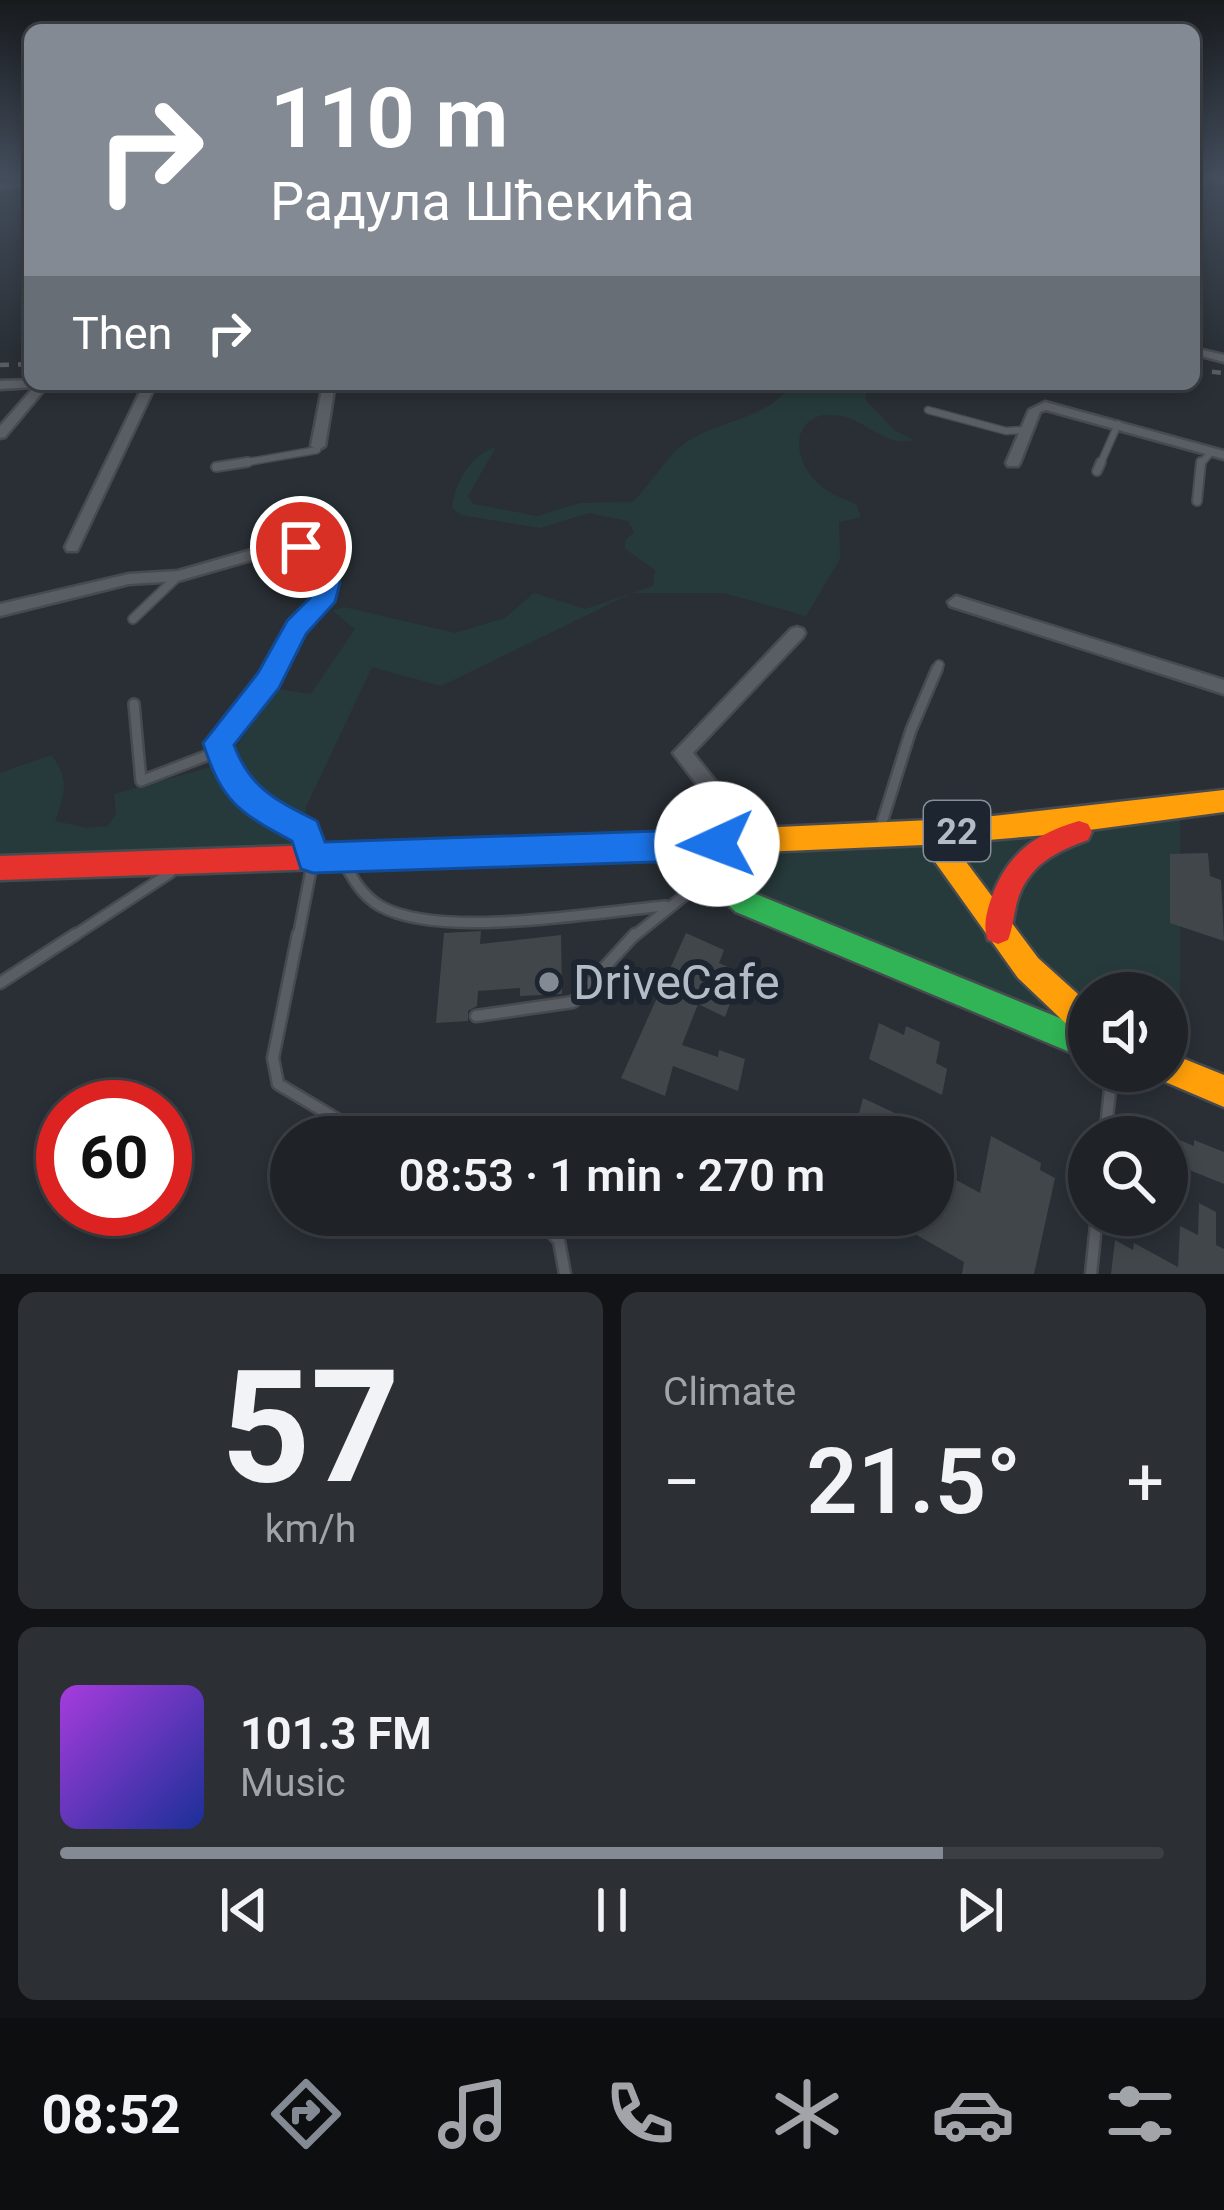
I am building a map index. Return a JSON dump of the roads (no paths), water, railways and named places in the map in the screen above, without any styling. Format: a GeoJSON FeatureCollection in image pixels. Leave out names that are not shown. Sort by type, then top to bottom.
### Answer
{"type":"FeatureCollection","features":[{"type":"Feature","properties":{"kind":"main road","name":"22"},"geometry":{"type":"LineString","coordinates":[[0,868],[878,836],[1133,816],[1224,800]]}},
{"type":"Feature","properties":{"kind":"main road"},"geometry":{"type":"LineString","coordinates":[[998,930],[1010,872],[1025,854],[1052,838],[1120,825],[1133,816]]}},
{"type":"Feature","properties":{"kind":"main road"},"geometry":{"type":"LineString","coordinates":[[928,833],[1039,981],[1068,1006]]}},
{"type":"Feature","properties":{"kind":"main road"},"geometry":{"type":"LineString","coordinates":[[707,845],[712,874],[746,902],[813,934],[1068,1037]]}},
{"type":"Feature","properties":{"kind":"main road"},"geometry":{"type":"LineString","coordinates":[[1188,1077],[1224,1091]]}},
{"type":"Feature","properties":{"kind":"street"},"geometry":{"type":"LineString","coordinates":[[0,434],[38,390]]}},
{"type":"Feature","properties":{"kind":"street"},"geometry":{"type":"LineString","coordinates":[[72,548],[147,390]]}},
{"type":"Feature","properties":{"kind":"street"},"geometry":{"type":"LineString","coordinates":[[318,446],[328,390]]}},
{"type":"Feature","properties":{"kind":"street"},"geometry":{"type":"LineString","coordinates":[[1013,463],[1035,410],[1045,406],[1218,453]]}},
{"type":"Feature","properties":{"kind":"street"},"geometry":{"type":"LineString","coordinates":[[0,610],[129,579],[178,576],[262,551],[301,547],[321,556],[327,583],[322,602],[296,628],[268,680],[218,743],[230,779],[251,803],[306,832],[313,858]]}},
{"type":"Feature","properties":{"kind":"street"},"geometry":{"type":"LineString","coordinates":[[956,602],[1224,687]]}},
{"type":"Feature","properties":{"kind":"street"},"geometry":{"type":"LineString","coordinates":[[707,845],[719,798],[682,753],[797,633]]}},
{"type":"Feature","properties":{"kind":"lane"},"geometry":{"type":"LineString","coordinates":[[928,410],[1006,431],[1024,430]]}},
{"type":"Feature","properties":{"kind":"lane"},"geometry":{"type":"LineString","coordinates":[[1097,471],[1118,424]]}},
{"type":"Feature","properties":{"kind":"lane"},"geometry":{"type":"LineString","coordinates":[[217,467],[317,450],[318,446]]}},
{"type":"Feature","properties":{"kind":"lane"},"geometry":{"type":"LineString","coordinates":[[1197,501],[1200,463],[1218,453]]}},
{"type":"Feature","properties":{"kind":"lane"},"geometry":{"type":"LineString","coordinates":[[134,619],[178,576]]}},
{"type":"Feature","properties":{"kind":"lane"},"geometry":{"type":"LineString","coordinates":[[878,836],[911,730],[939,665]]}},
{"type":"Feature","properties":{"kind":"lane"},"geometry":{"type":"LineString","coordinates":[[134,704],[141,781],[221,751]]}},
{"type":"Feature","properties":{"kind":"lane"},"geometry":{"type":"LineString","coordinates":[[342,857],[351,879],[381,911],[459,927],[666,906]]}},
{"type":"Feature","properties":{"kind":"lane"},"geometry":{"type":"LineString","coordinates":[[313,858],[273,1058],[278,1084],[332,1116]]}},
{"type":"Feature","properties":{"kind":"lane"},"geometry":{"type":"LineString","coordinates":[[0,983],[189,861]]}},
{"type":"Feature","properties":{"kind":"lane"},"geometry":{"type":"LineString","coordinates":[[476,1016],[573,1003],[610,956],[666,906],[712,874]]}},
{"type":"Feature","properties":{"kind":"lane"},"geometry":{"type":"LineString","coordinates":[[558,1236],[567,1262],[565,1274]]}},
{"type":"Feature","properties":{"kind":"lane"},"geometry":{"type":"LineString","coordinates":[[1091,1274],[1095,1236]]}},
{"type":"Feature","properties":{"kind":"railway"},"geometry":{"type":"LineString","coordinates":[[0,365],[24,364]]}},
{"type":"Feature","properties":{"kind":"railway"},"geometry":{"type":"LineString","coordinates":[[1200,371],[1224,373]]}},
{"type":"Feature","properties":{"kind":"place","name":"DriveCafe"},"geometry":{"type":"Point","coordinates":[549,982]}}]}
